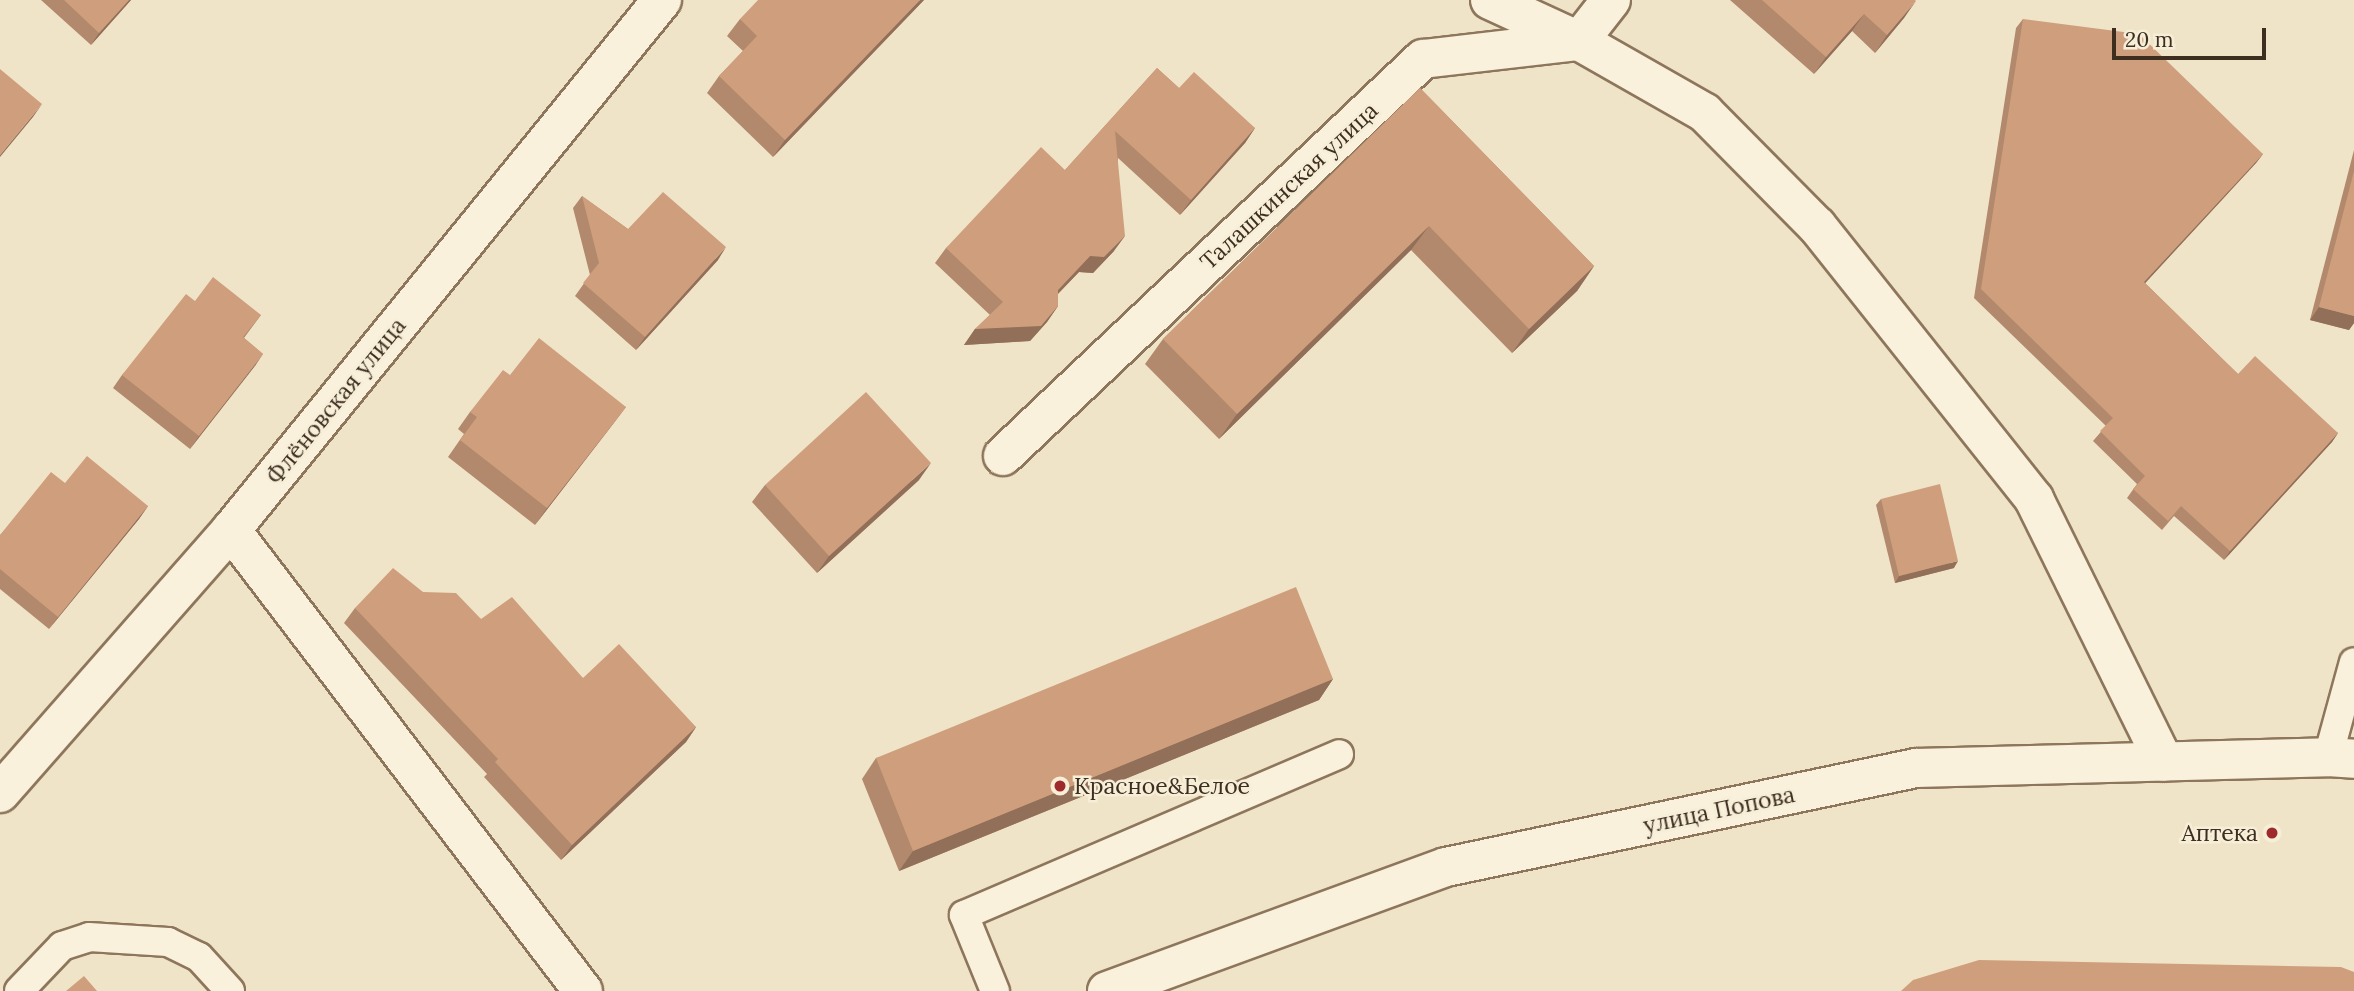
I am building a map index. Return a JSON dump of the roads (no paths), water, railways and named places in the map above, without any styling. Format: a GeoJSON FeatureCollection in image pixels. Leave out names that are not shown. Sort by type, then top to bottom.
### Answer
{"type":"FeatureCollection","features":[{"type":"Feature","properties":{"kind":"street","name":"Флёновская улица"},"geometry":{"type":"LineString","coordinates":[[0,793],[231,530],[662,0]]}},
{"type":"Feature","properties":{"kind":"street"},"geometry":{"type":"LineString","coordinates":[[1490,0],[1579,41],[1705,113],[1817,226],[2034,499],[2164,762]]}},
{"type":"Feature","properties":{"kind":"street"},"geometry":{"type":"LineString","coordinates":[[1579,41],[1611,0]]}},
{"type":"Feature","properties":{"kind":"street","name":"Талашкинская улица"},"geometry":{"type":"LineString","coordinates":[[1003,456],[1423,59],[1579,41]]}},
{"type":"Feature","properties":{"kind":"street"},"geometry":{"type":"LineString","coordinates":[[231,530],[583,991]]}},
{"type":"Feature","properties":{"kind":"street","name":"улица Попова"},"geometry":{"type":"LineString","coordinates":[[1107,991],[1446,867],[1916,768],[2341,758]]}},
{"type":"Feature","properties":{"kind":"lane"},"geometry":{"type":"LineString","coordinates":[[2341,758],[2354,662]]}},
{"type":"Feature","properties":{"kind":"lane"},"geometry":{"type":"LineString","coordinates":[[995,991],[964,915],[1339,754]]}},
{"type":"Feature","properties":{"kind":"lane"},"geometry":{"type":"LineString","coordinates":[[19,991],[62,946],[89,937],[168,942],[199,957],[230,991]]}},
{"type":"Feature","properties":{"kind":"place","name":"Красное&Белое"},"geometry":{"type":"Point","coordinates":[1060,786]}},
{"type":"Feature","properties":{"kind":"place","name":"Аптека"},"geometry":{"type":"Point","coordinates":[2272,833]}}]}
